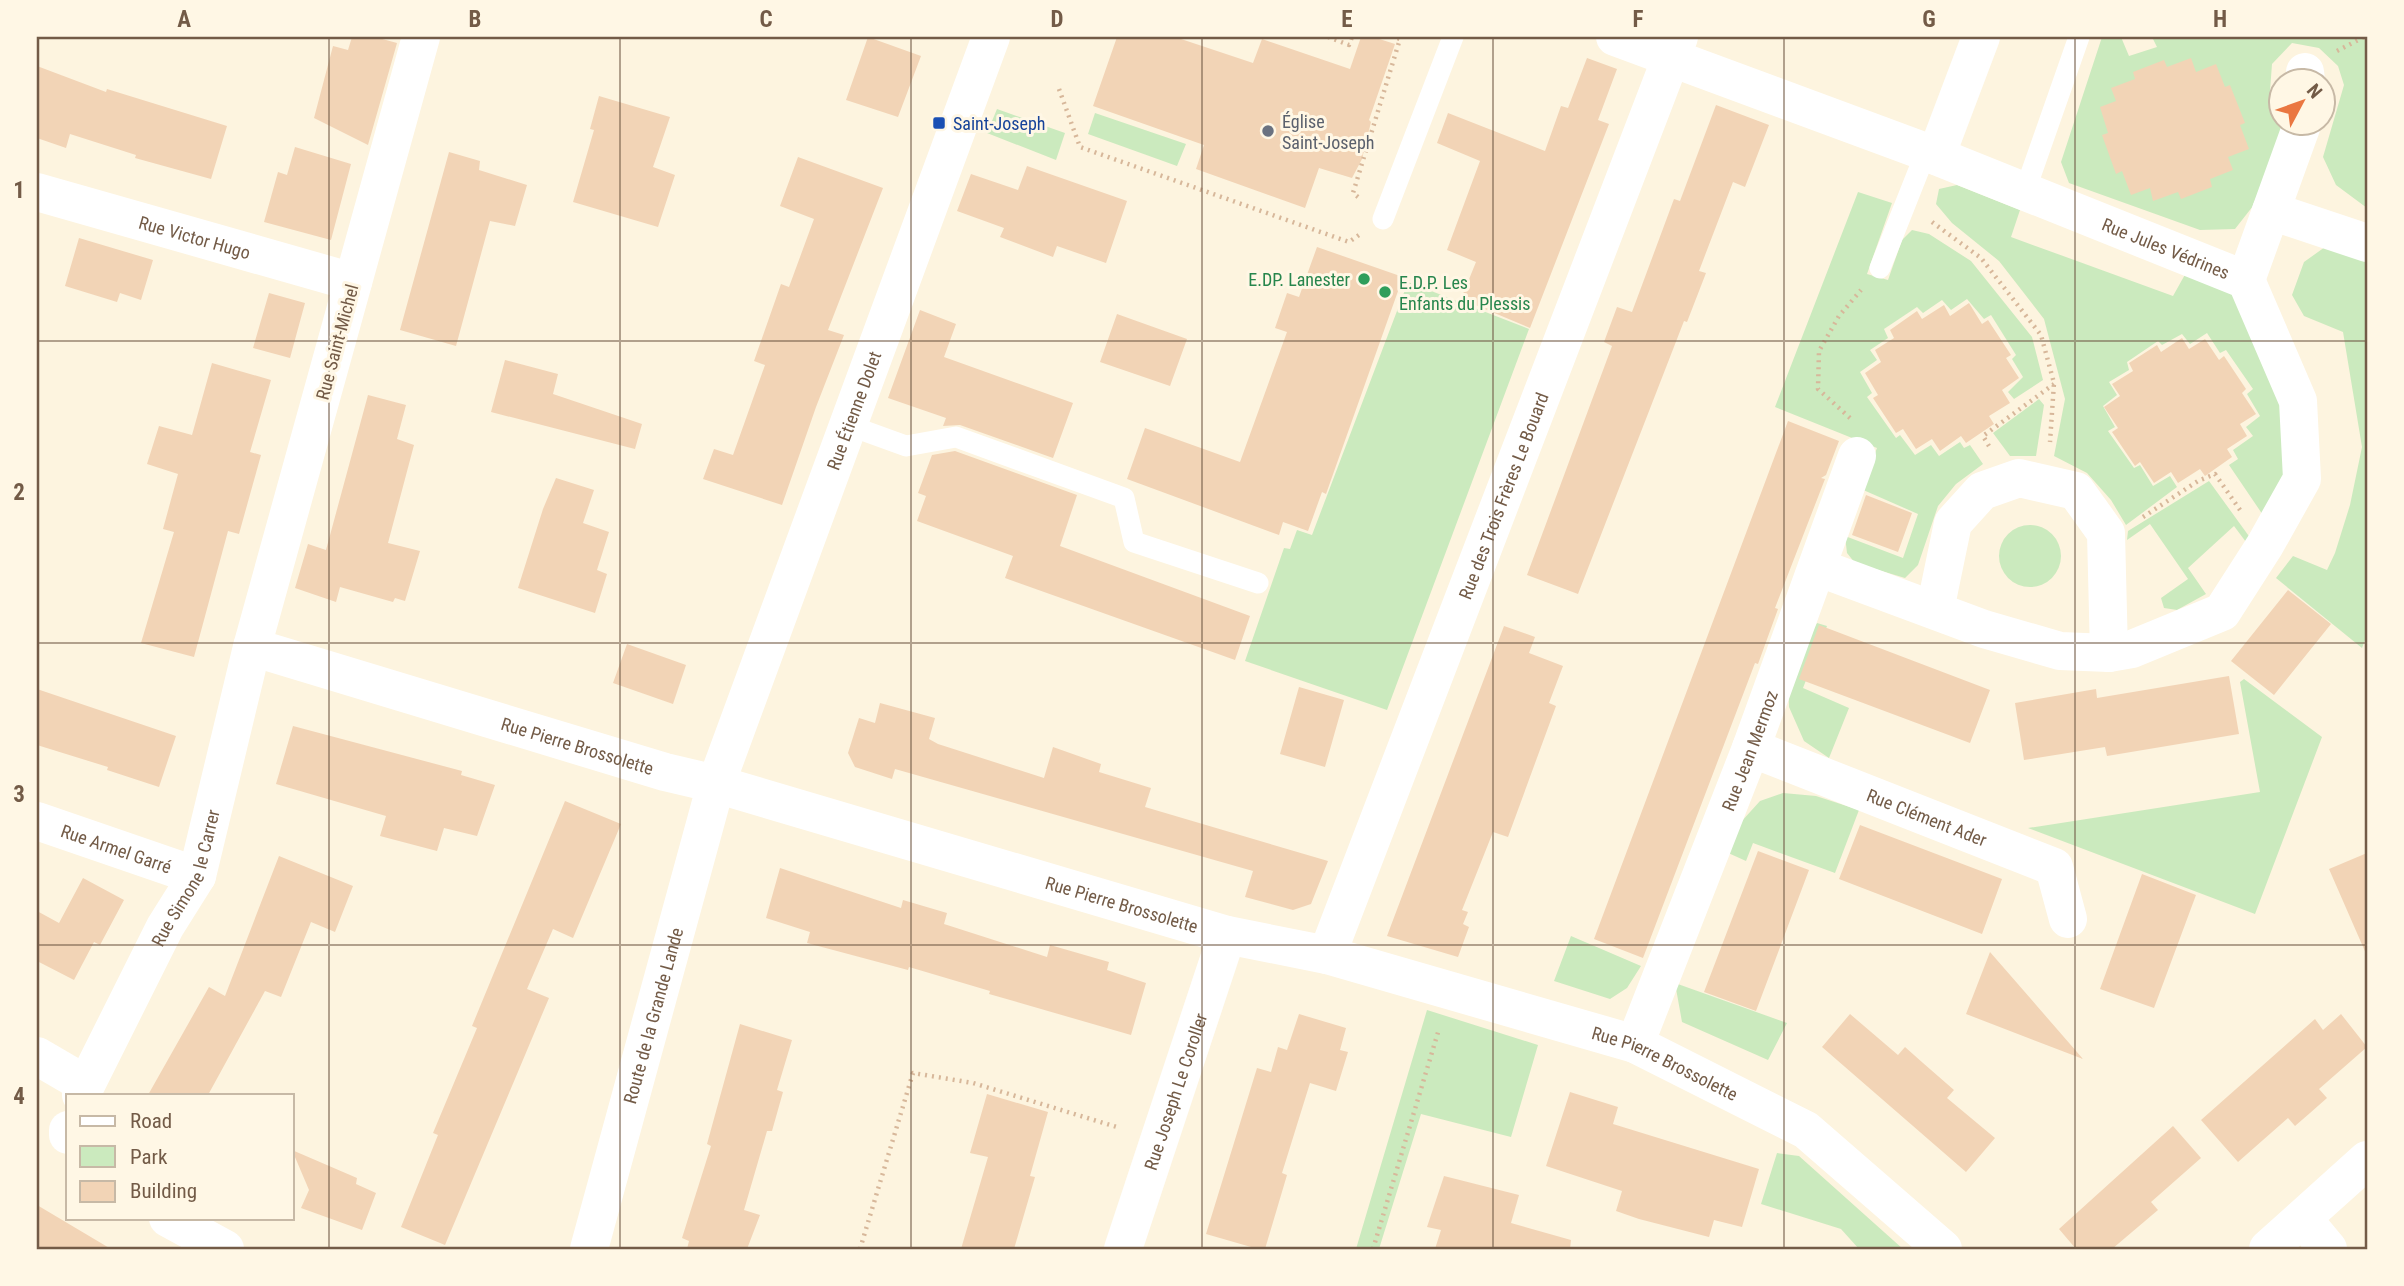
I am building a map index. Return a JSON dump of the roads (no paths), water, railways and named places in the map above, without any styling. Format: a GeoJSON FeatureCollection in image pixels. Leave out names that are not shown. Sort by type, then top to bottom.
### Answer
{"type":"FeatureCollection","features":[{"type":"Feature","properties":{"kind":"street","name":"Rue Saint-Michel"},"geometry":{"type":"LineString","coordinates":[[252,647],[421,37]]}},
{"type":"Feature","properties":{"kind":"street","name":"Rue Étienne Dolet"},"geometry":{"type":"LineString","coordinates":[[716,784],[991,37]]}},
{"type":"Feature","properties":{"kind":"street","name":"Rue Jules Védrines"},"geometry":{"type":"LineString","coordinates":[[1615,37],[1675,47],[1931,154],[2246,280],[2298,401],[2302,479],[2265,545],[2222,612],[2133,649],[2109,653],[2060,651],[1984,629],[1817,567]]}},
{"type":"Feature","properties":{"kind":"street"},"geometry":{"type":"LineString","coordinates":[[1931,154],[1981,37]]}},
{"type":"Feature","properties":{"kind":"street","name":"Rue des Trois Frères Le Bouard"},"geometry":{"type":"LineString","coordinates":[[1328,955],[1675,47]]}},
{"type":"Feature","properties":{"kind":"street"},"geometry":{"type":"LineString","coordinates":[[2246,280],[2298,136]]}},
{"type":"Feature","properties":{"kind":"street","name":"Rue Victor Hugo"},"geometry":{"type":"LineString","coordinates":[[37,192],[354,282]]}},
{"type":"Feature","properties":{"kind":"street"},"geometry":{"type":"LineString","coordinates":[[2271,211],[2367,243]]}},
{"type":"Feature","properties":{"kind":"street","name":"Rue Jean Mermoz"},"geometry":{"type":"LineString","coordinates":[[1635,1044],[1751,748],[1857,456]]}},
{"type":"Feature","properties":{"kind":"street"},"geometry":{"type":"LineString","coordinates":[[1935,610],[1953,523],[1982,491],[2028,482],[2076,491],[2106,533],[2109,653]]}},
{"type":"Feature","properties":{"kind":"street","name":"Rue Pierre Brossolette"},"geometry":{"type":"LineString","coordinates":[[252,647],[665,772],[716,784],[1227,935],[1328,955],[1635,1044],[1806,1130],[1943,1249]]}},
{"type":"Feature","properties":{"kind":"street","name":"Rue Simone le Carrer"},"geometry":{"type":"LineString","coordinates":[[83,1090],[166,927],[197,876],[252,647]]}},
{"type":"Feature","properties":{"kind":"street","name":"Rue Clément Ader"},"geometry":{"type":"LineString","coordinates":[[1751,748],[2054,867],[2068,919]]}},
{"type":"Feature","properties":{"kind":"street","name":"Route de la Grande Lande"},"geometry":{"type":"LineString","coordinates":[[590,1249],[716,784]]}},
{"type":"Feature","properties":{"kind":"street","name":"Rue Armel Garré"},"geometry":{"type":"LineString","coordinates":[[37,821],[197,876]]}},
{"type":"Feature","properties":{"kind":"street","name":"Rue Joseph Le Coroller"},"geometry":{"type":"LineString","coordinates":[[1124,1249],[1227,935]]}},
{"type":"Feature","properties":{"kind":"street"},"geometry":{"type":"LineString","coordinates":[[37,1056],[83,1090]]}},
{"type":"Feature","properties":{"kind":"street"},"geometry":{"type":"LineString","coordinates":[[2268,1249],[2367,1160]]}},
{"type":"Feature","properties":{"kind":"street"},"geometry":{"type":"LineString","coordinates":[[2303,1219],[2328,1249]]}},
{"type":"Feature","properties":{"kind":"street"},"geometry":{"type":"LineString","coordinates":[[173,1220],[225,1249]]}},
{"type":"Feature","properties":{"kind":"lane"},"geometry":{"type":"LineString","coordinates":[[1383,219],[1453,37]]}},
{"type":"Feature","properties":{"kind":"lane"},"geometry":{"type":"LineString","coordinates":[[2025,191],[2079,37]]}},
{"type":"Feature","properties":{"kind":"lane"},"geometry":{"type":"LineString","coordinates":[[1880,268],[1905,203],[1931,154]]}},
{"type":"Feature","properties":{"kind":"lane"},"geometry":{"type":"LineString","coordinates":[[848,425],[906,446],[956,437],[1124,498],[1134,542],[1258,583]]}},
{"type":"Feature","properties":{"kind":"place","name":"Saint-Joseph"},"geometry":{"type":"Point","coordinates":[939,123]}},
{"type":"Feature","properties":{"kind":"place","name":"Église Saint-Joseph"},"geometry":{"type":"Point","coordinates":[1268,131]}},
{"type":"Feature","properties":{"kind":"place","name":"E.DP. Lanester"},"geometry":{"type":"Point","coordinates":[1364,279]}},
{"type":"Feature","properties":{"kind":"place","name":"E.D.P. Les Enfants du Plessis"},"geometry":{"type":"Point","coordinates":[1385,292]}}]}
